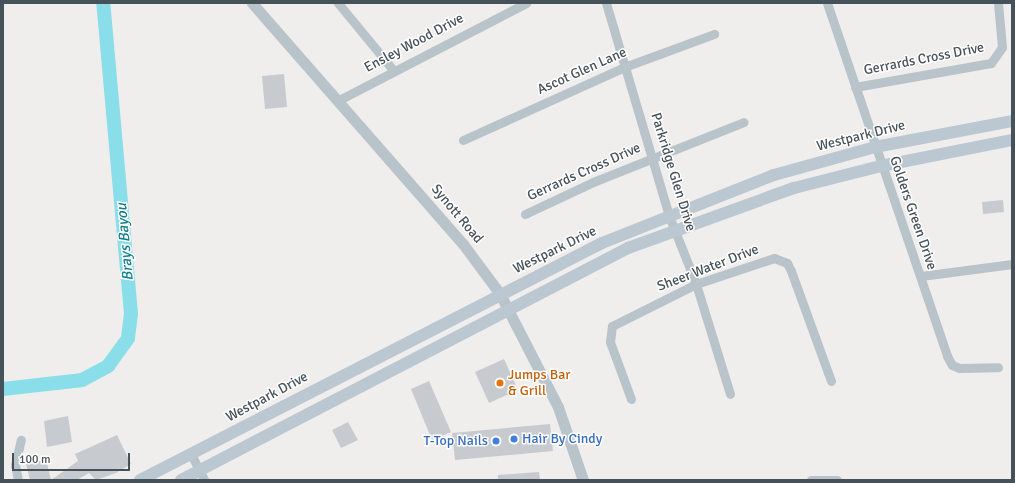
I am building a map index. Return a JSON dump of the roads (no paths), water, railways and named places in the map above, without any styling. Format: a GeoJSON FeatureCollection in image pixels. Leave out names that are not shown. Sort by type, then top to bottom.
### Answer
{"type":"FeatureCollection","features":[{"type":"Feature","properties":{"kind":"main road","name":"Westpark Drive"},"geometry":{"type":"LineString","coordinates":[[140,480],[389,350],[602,243],[774,175],[875,147],[1012,121]]}},
{"type":"Feature","properties":{"kind":"main road"},"geometry":{"type":"LineString","coordinates":[[181,480],[202,475],[398,367],[628,248],[794,188],[881,166],[1012,140]]}},
{"type":"Feature","properties":{"kind":"main road"},"geometry":{"type":"LineString","coordinates":[[389,350],[398,367]]}},
{"type":"Feature","properties":{"kind":"street","name":"Synott Road"},"geometry":{"type":"LineString","coordinates":[[252,3],[339,100],[463,244],[510,308],[558,407],[583,480]]}},
{"type":"Feature","properties":{"kind":"street"},"geometry":{"type":"LineString","coordinates":[[338,3],[393,70]]}},
{"type":"Feature","properties":{"kind":"street","name":"Ensley Wood Drive"},"geometry":{"type":"LineString","coordinates":[[339,100],[507,7],[526,3]]}},
{"type":"Feature","properties":{"kind":"street","name":"Parkridge Glen Drive"},"geometry":{"type":"LineString","coordinates":[[606,3],[627,66],[669,216],[676,230],[696,284],[730,394]]}},
{"type":"Feature","properties":{"kind":"street","name":"Golders Green Drive"},"geometry":{"type":"LineString","coordinates":[[827,3],[881,166],[952,365],[968,369],[998,367]]}},
{"type":"Feature","properties":{"kind":"street","name":"Gerrards Cross Drive"},"geometry":{"type":"LineString","coordinates":[[855,87],[991,63],[1002,47],[998,3]]}},
{"type":"Feature","properties":{"kind":"street","name":"Ascot Glen Lane"},"geometry":{"type":"LineString","coordinates":[[463,140],[627,66],[714,34]]}},
{"type":"Feature","properties":{"kind":"street","name":"Gerrards Cross Drive"},"geometry":{"type":"LineString","coordinates":[[525,214],[653,157],[744,122]]}},
{"type":"Feature","properties":{"kind":"street","name":"Sheer Water Drive"},"geometry":{"type":"LineString","coordinates":[[631,399],[609,334],[618,320],[696,284],[774,258],[787,263],[831,381]]}},
{"type":"Feature","properties":{"kind":"street"},"geometry":{"type":"LineString","coordinates":[[921,276],[1012,264]]}},
{"type":"Feature","properties":{"kind":"street"},"geometry":{"type":"LineString","coordinates":[[18,480],[16,465],[21,440]]}},
{"type":"Feature","properties":{"kind":"street"},"geometry":{"type":"LineString","coordinates":[[191,454],[202,475]]}},
{"type":"Feature","properties":{"kind":"street"},"geometry":{"type":"LineString","coordinates":[[811,480],[837,480]]}},
{"type":"Feature","properties":{"kind":"waterway","name":"Brays Bayou"},"geometry":{"type":"LineString","coordinates":[[3,389],[82,380],[108,366],[128,338],[131,314],[103,3]]}},
{"type":"Feature","properties":{"kind":"place","name":"Jumps Bar & Grill"},"geometry":{"type":"Point","coordinates":[500,383]}},
{"type":"Feature","properties":{"kind":"place","name":"Hair By Cindy"},"geometry":{"type":"Point","coordinates":[514,439]}},
{"type":"Feature","properties":{"kind":"place","name":"T-Top Nails"},"geometry":{"type":"Point","coordinates":[496,441]}}]}
